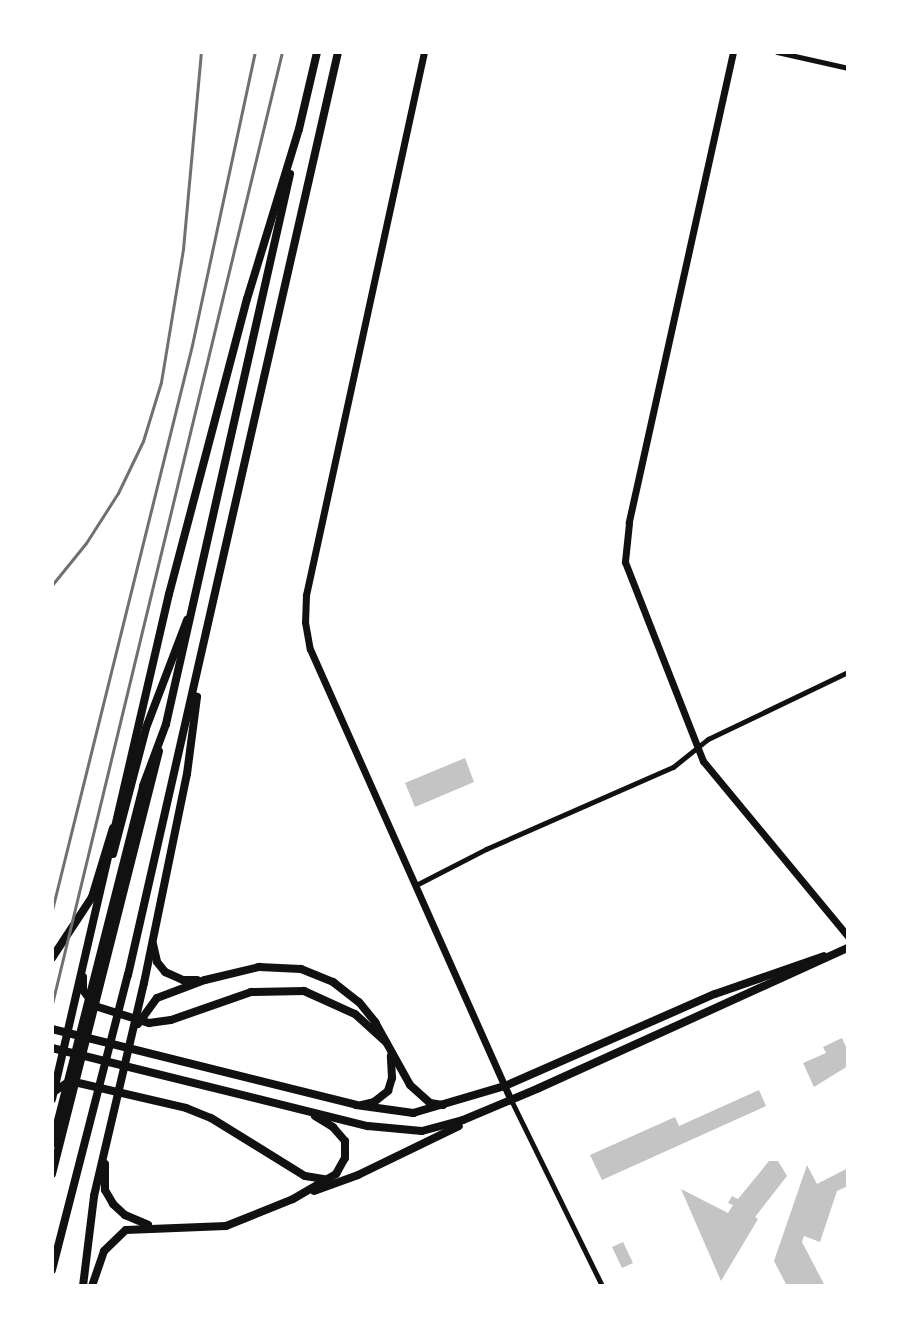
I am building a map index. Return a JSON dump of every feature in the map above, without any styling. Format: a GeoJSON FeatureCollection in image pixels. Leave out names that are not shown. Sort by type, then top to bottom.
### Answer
{"type":"FeatureCollection","features":[{"type":"Feature","properties":{"kind":"main road"},"geometry":{"type":"LineString","coordinates":[[52,1144],[65,1105],[101,970],[143,786],[166,724],[316,52]]}},
{"type":"Feature","properties":{"kind":"main road"},"geometry":{"type":"LineString","coordinates":[[52,1270],[128,975],[339,52]]}},
{"type":"Feature","properties":{"kind":"main road"},"geometry":{"type":"LineString","coordinates":[[52,1097],[169,594],[247,299],[299,129]]}},
{"type":"Feature","properties":{"kind":"main road"},"geometry":{"type":"LineString","coordinates":[[192,606],[143,737],[84,972],[86,996],[111,1014],[149,1023],[171,1020],[251,992],[293,989],[341,1006],[367,1023],[387,1046],[393,1072],[388,1091],[374,1102],[356,1105]]}},
{"type":"Feature","properties":{"kind":"main road"},"geometry":{"type":"LineString","coordinates":[[83,1286],[92,1209],[141,1000],[154,920],[187,774],[200,661]]}},
{"type":"Feature","properties":{"kind":"main road"},"geometry":{"type":"LineString","coordinates":[[52,958],[92,897],[113,828]]}},
{"type":"Feature","properties":{"kind":"main road"},"geometry":{"type":"LineString","coordinates":[[154,920],[154,956],[165,972],[183,980],[214,977],[270,966],[312,972],[344,988],[359,1002],[419,1095],[436,1105],[453,1104]]}},
{"type":"Feature","properties":{"kind":"main road"},"geometry":{"type":"LineString","coordinates":[[52,1029],[356,1105],[408,1114],[453,1104],[505,1086],[716,994],[848,948]]}},
{"type":"Feature","properties":{"kind":"main road"},"geometry":{"type":"LineString","coordinates":[[92,1286],[100,1258],[113,1238],[133,1228],[226,1226],[296,1197],[358,1175],[511,1100],[848,948]]}},
{"type":"Feature","properties":{"kind":"main road"},"geometry":{"type":"LineString","coordinates":[[133,1033],[149,1006],[163,995],[214,977]]}},
{"type":"Feature","properties":{"kind":"main road"},"geometry":{"type":"LineString","coordinates":[[52,1048],[379,1129],[415,1131],[449,1125],[511,1100]]}},
{"type":"Feature","properties":{"kind":"main road"},"geometry":{"type":"LineString","coordinates":[[52,1097],[59,1085],[70,1081],[177,1105],[211,1118],[310,1178],[332,1177]]}},
{"type":"Feature","properties":{"kind":"main road"},"geometry":{"type":"LineString","coordinates":[[52,1174],[65,1105]]}},
{"type":"Feature","properties":{"kind":"main road"},"geometry":{"type":"LineString","coordinates":[[296,1197],[332,1177],[344,1164],[345,1141],[333,1127],[306,1111]]}},
{"type":"Feature","properties":{"kind":"main road"},"geometry":{"type":"LineString","coordinates":[[111,1129],[103,1173],[108,1197],[118,1210],[134,1220],[170,1228]]}},
{"type":"Feature","properties":{"kind":"street"},"geometry":{"type":"LineString","coordinates":[[424,52],[306,595],[305,622],[310,649],[511,1100],[602,1286]]}},
{"type":"Feature","properties":{"kind":"street"},"geometry":{"type":"LineString","coordinates":[[733,52],[625,551],[629,582],[706,766],[825,904],[848,936]]}},
{"type":"Feature","properties":{"kind":"street"},"geometry":{"type":"LineString","coordinates":[[777,52],[848,68]]}},
{"type":"Feature","properties":{"kind":"street"},"geometry":{"type":"LineString","coordinates":[[416,885],[486,849],[673,767],[697,748],[848,672]]}},
{"type":"Feature","properties":{"kind":"building"},"geometry":{"type":"Polygon","coordinates":[[[465,758],[474,782],[415,807],[405,783],[465,758]]]}},
{"type":"Feature","properties":{"kind":"building"},"geometry":{"type":"Polygon","coordinates":[[[842,1038],[848,1051],[848,1066],[814,1087],[803,1063],[826,1053],[823,1047],[842,1038]]]}},
{"type":"Feature","properties":{"kind":"building"},"geometry":{"type":"Polygon","coordinates":[[[759,1090],[766,1106],[602,1180],[590,1155],[675,1117],[679,1126],[759,1090]]]}},
{"type":"Feature","properties":{"kind":"building"},"geometry":{"type":"Polygon","coordinates":[[[769,1161],[778,1161],[787,1176],[755,1217],[758,1219],[721,1281],[681,1189],[728,1213],[733,1205],[728,1203],[732,1196],[738,1199],[769,1161]]]}},
{"type":"Feature","properties":{"kind":"building"},"geometry":{"type":"Polygon","coordinates":[[[807,1165],[817,1184],[848,1168],[848,1186],[837,1191],[820,1242],[804,1236],[802,1242],[825,1286],[787,1286],[774,1261],[807,1165]]]}},
{"type":"Feature","properties":{"kind":"building"},"geometry":{"type":"Polygon","coordinates":[[[623,1242],[633,1263],[622,1268],[612,1247],[623,1242]]]}},
{"type":"Feature","properties":{"kind":"railway"},"geometry":{"type":"LineString","coordinates":[[52,585],[86,543],[118,493],[143,441],[161,382],[183,249],[201,52]]}},
{"type":"Feature","properties":{"kind":"railway"},"geometry":{"type":"LineString","coordinates":[[52,910],[192,345],[255,52]]}},
{"type":"Feature","properties":{"kind":"railway"},"geometry":{"type":"LineString","coordinates":[[52,1004],[282,52]]}}]}
